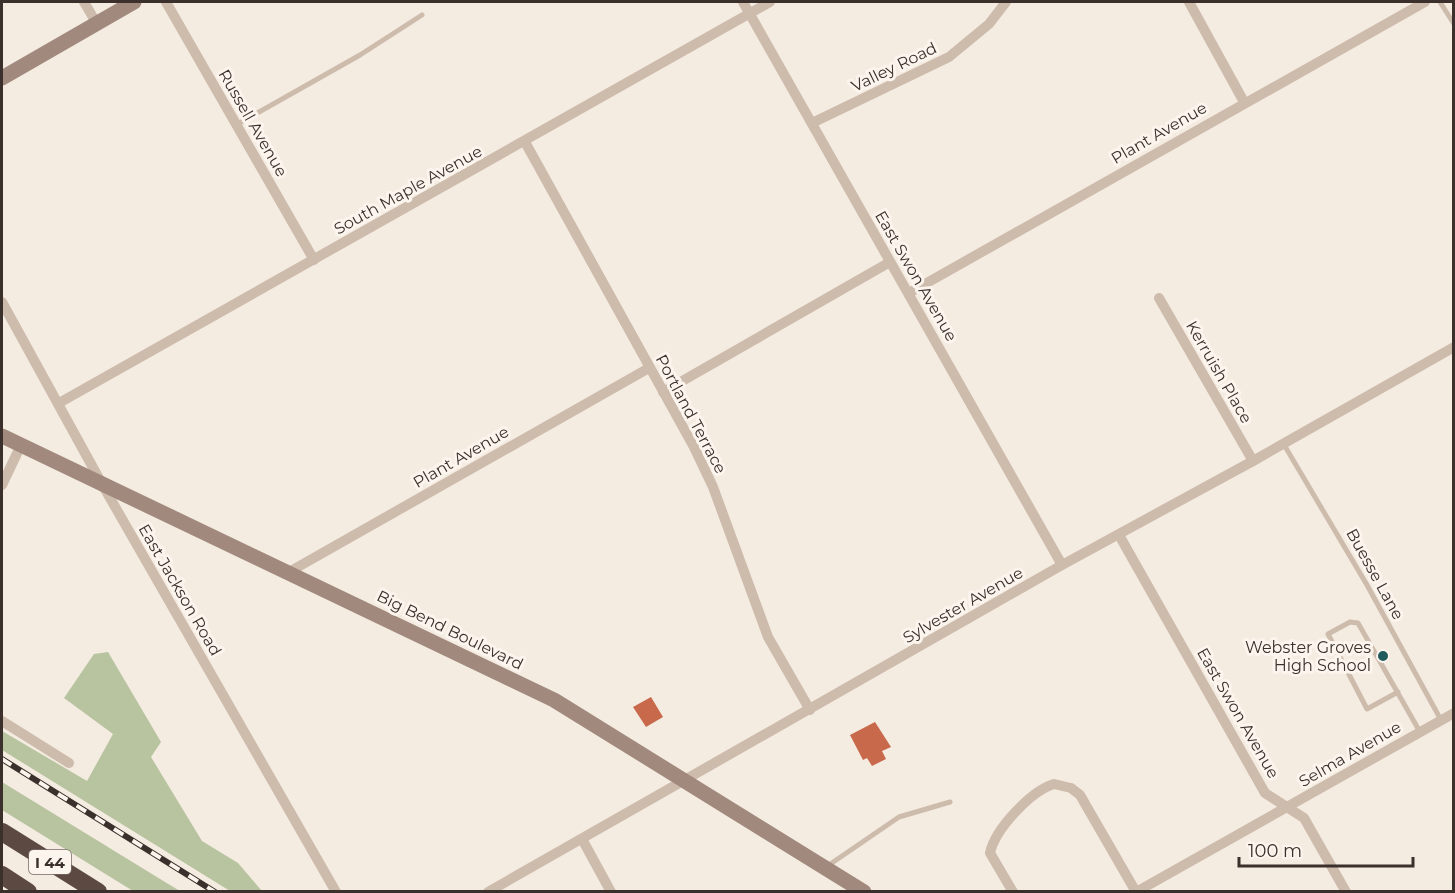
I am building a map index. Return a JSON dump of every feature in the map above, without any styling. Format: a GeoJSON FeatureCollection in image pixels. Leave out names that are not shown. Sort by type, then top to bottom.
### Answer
{"type":"FeatureCollection","features":[{"type":"Feature","properties":{"kind":"highway","name":"I 44"},"geometry":{"type":"LineString","coordinates":[[2,832],[98,891]]}},
{"type":"Feature","properties":{"kind":"highway","name":"I 44"},"geometry":{"type":"LineString","coordinates":[[2,875],[28,891]]}},
{"type":"Feature","properties":{"kind":"main road"},"geometry":{"type":"LineString","coordinates":[[2,78],[134,2]]}},
{"type":"Feature","properties":{"kind":"main road","name":"Big Bend Boulevard"},"geometry":{"type":"LineString","coordinates":[[2,436],[554,699],[864,891]]}},
{"type":"Feature","properties":{"kind":"street"},"geometry":{"type":"LineString","coordinates":[[84,2],[97,24]]}},
{"type":"Feature","properties":{"kind":"street","name":"Russell Avenue"},"geometry":{"type":"LineString","coordinates":[[166,2],[314,260]]}},
{"type":"Feature","properties":{"kind":"street","name":"East Swon Avenue"},"geometry":{"type":"LineString","coordinates":[[743,2],[1062,565]]}},
{"type":"Feature","properties":{"kind":"street","name":"South Maple Avenue"},"geometry":{"type":"LineString","coordinates":[[59,403],[770,2]]}},
{"type":"Feature","properties":{"kind":"street","name":"Valley Road"},"geometry":{"type":"LineString","coordinates":[[812,123],[949,57],[989,24],[1006,2]]}},
{"type":"Feature","properties":{"kind":"street"},"geometry":{"type":"LineString","coordinates":[[1189,2],[1244,102]]}},
{"type":"Feature","properties":{"kind":"street","name":"Plant Avenue"},"geometry":{"type":"LineString","coordinates":[[909,293],[1244,102],[1425,2]]}},
{"type":"Feature","properties":{"kind":"street","name":"Portland Terrace"},"geometry":{"type":"LineString","coordinates":[[525,142],[694,447],[713,487],[768,637],[810,710]]}},
{"type":"Feature","properties":{"kind":"street"},"geometry":{"type":"LineString","coordinates":[[663,392],[890,262]]}},
{"type":"Feature","properties":{"kind":"street","name":"Kerruish Place"},"geometry":{"type":"LineString","coordinates":[[1159,297],[1253,461]]}},
{"type":"Feature","properties":{"kind":"street","name":"East Jackson Road"},"geometry":{"type":"LineString","coordinates":[[2,302],[102,484],[336,891]]}},
{"type":"Feature","properties":{"kind":"street","name":"Sylvester Avenue"},"geometry":{"type":"LineString","coordinates":[[488,891],[1062,565],[1253,461],[1454,347]]}},
{"type":"Feature","properties":{"kind":"street","name":"Plant Avenue"},"geometry":{"type":"LineString","coordinates":[[289,572],[649,368]]}},
{"type":"Feature","properties":{"kind":"street"},"geometry":{"type":"LineString","coordinates":[[2,485],[21,445]]}},
{"type":"Feature","properties":{"kind":"street","name":"East Swon Avenue"},"geometry":{"type":"LineString","coordinates":[[1119,535],[1265,793],[1304,818],[1346,891]]}},
{"type":"Feature","properties":{"kind":"street","name":"Selma Avenue"},"geometry":{"type":"LineString","coordinates":[[1136,891],[1454,713]]}},
{"type":"Feature","properties":{"kind":"street"},"geometry":{"type":"LineString","coordinates":[[2,721],[69,763]]}},
{"type":"Feature","properties":{"kind":"street"},"geometry":{"type":"LineString","coordinates":[[1013,891],[990,853],[992,842],[1031,797],[1054,784],[1071,788],[1080,795],[1136,891]]}},
{"type":"Feature","properties":{"kind":"street"},"geometry":{"type":"LineString","coordinates":[[582,839],[611,891]]}},
{"type":"Feature","properties":{"kind":"lane"},"geometry":{"type":"LineString","coordinates":[[1440,2],[1454,24]]}},
{"type":"Feature","properties":{"kind":"lane"},"geometry":{"type":"LineString","coordinates":[[236,125],[360,55],[422,15]]}},
{"type":"Feature","properties":{"kind":"lane","name":"Buesse Lane"},"geometry":{"type":"LineString","coordinates":[[1283,443],[1367,585],[1441,720]]}},
{"type":"Feature","properties":{"kind":"lane"},"geometry":{"type":"LineString","coordinates":[[1398,692],[1367,709],[1328,634],[1350,622],[1358,623],[1398,692],[1420,732]]}},
{"type":"Feature","properties":{"kind":"lane"},"geometry":{"type":"LineString","coordinates":[[825,868],[899,817],[950,802]]}},
{"type":"Feature","properties":{"kind":"green space"},"geometry":{"type":"Polygon","coordinates":[[[108,652],[161,742],[151,757],[202,841],[238,863],[262,891],[230,891],[2,750],[2,731],[87,781],[113,734],[64,698],[94,654],[108,652]]]}},
{"type":"Feature","properties":{"kind":"green space"},"geometry":{"type":"Polygon","coordinates":[[[2,782],[180,891],[133,891],[2,810],[2,782]]]}},
{"type":"Feature","properties":{"kind":"building"},"geometry":{"type":"Polygon","coordinates":[[[651,697],[663,717],[646,727],[633,707],[651,697]]]}},
{"type":"Feature","properties":{"kind":"building"},"geometry":{"type":"Polygon","coordinates":[[[875,722],[891,747],[882,751],[886,759],[872,766],[867,758],[863,760],[850,735],[875,722]]]}},
{"type":"Feature","properties":{"kind":"railway"},"geometry":{"type":"LineString","coordinates":[[2,759],[215,892]]}},
{"type":"Feature","properties":{"kind":"place","name":"Webster Groves High School"},"geometry":{"type":"Point","coordinates":[1383,656]}}]}
